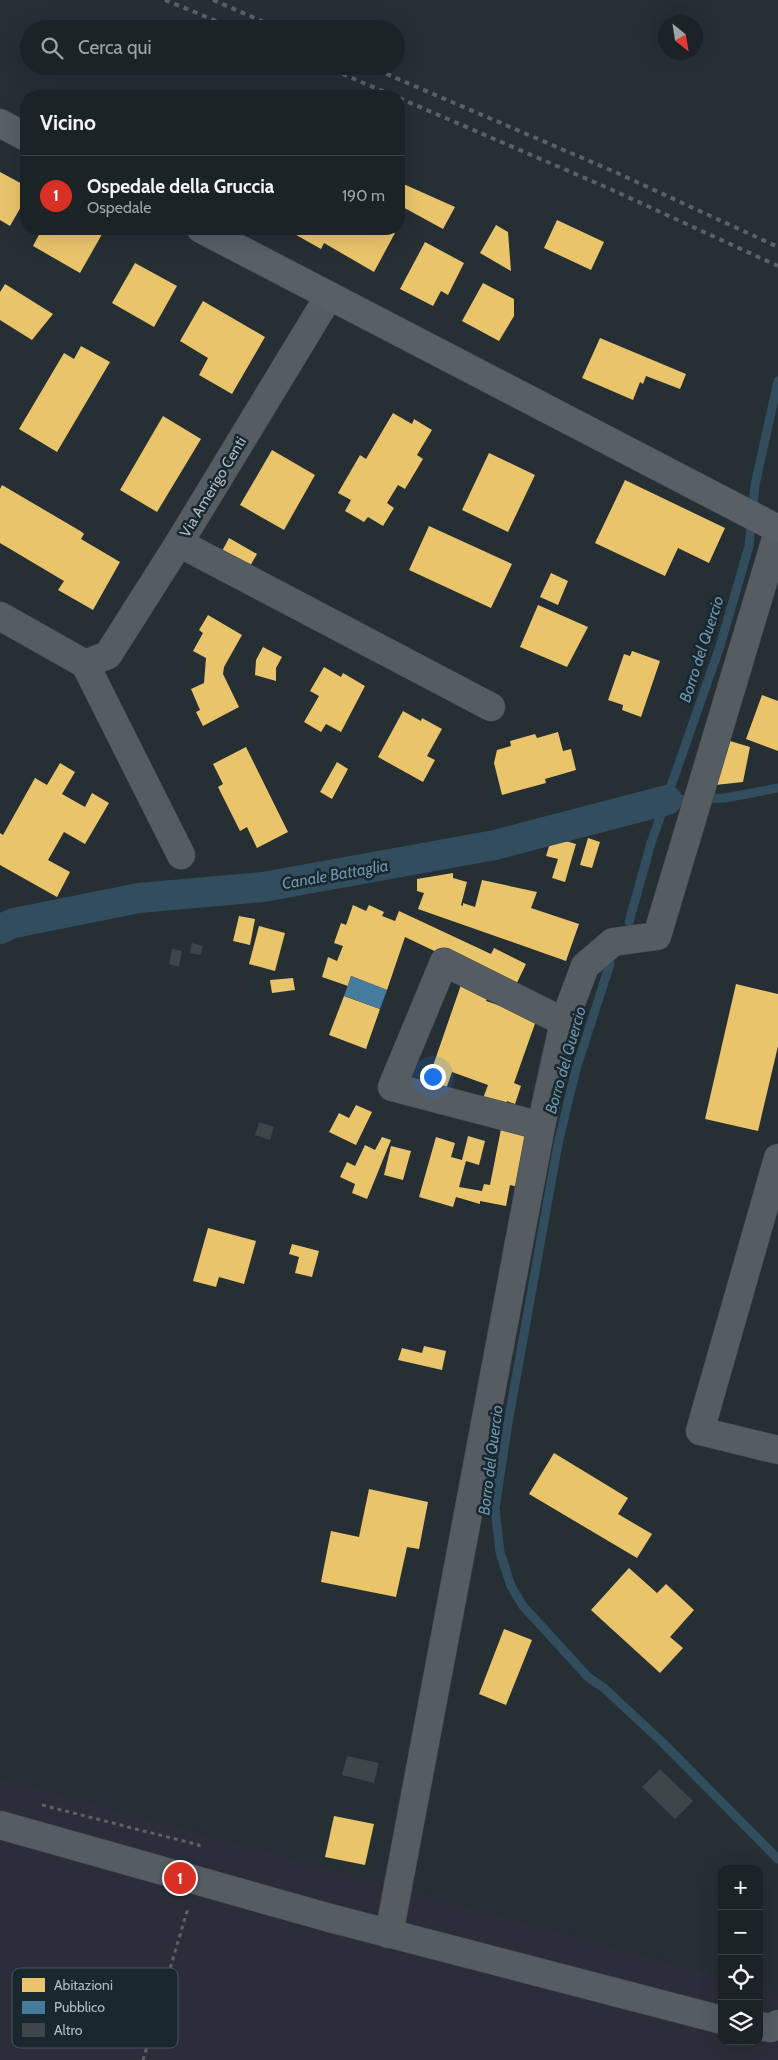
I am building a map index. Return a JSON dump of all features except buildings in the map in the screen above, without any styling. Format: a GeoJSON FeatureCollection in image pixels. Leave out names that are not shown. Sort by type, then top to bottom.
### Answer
{"type":"FeatureCollection","features":[{"type":"Feature","properties":{"kind":"main road"},"geometry":{"type":"LineString","coordinates":[[0,123],[20,133]]}},
{"type":"Feature","properties":{"kind":"main road"},"geometry":{"type":"LineString","coordinates":[[212,235],[778,531]]}},
{"type":"Feature","properties":{"kind":"street","name":"Via Amerigo Centi"},"geometry":{"type":"LineString","coordinates":[[85,664],[108,655],[179,543],[329,296]]}},
{"type":"Feature","properties":{"kind":"street"},"geometry":{"type":"LineString","coordinates":[[389,1934],[541,1126],[564,1022],[585,966],[613,942],[657,936],[778,531]]}},
{"type":"Feature","properties":{"kind":"street"},"geometry":{"type":"LineString","coordinates":[[179,543],[491,707]]}},
{"type":"Feature","properties":{"kind":"street"},"geometry":{"type":"LineString","coordinates":[[0,616],[85,664],[182,855]]}},
{"type":"Feature","properties":{"kind":"street"},"geometry":{"type":"LineString","coordinates":[[541,1126],[392,1087],[444,962],[564,1022]]}},
{"type":"Feature","properties":{"kind":"street"},"geometry":{"type":"LineString","coordinates":[[778,1158],[700,1431],[778,1450]]}},
{"type":"Feature","properties":{"kind":"street"},"geometry":{"type":"LineString","coordinates":[[0,1825],[389,1934],[718,2019]]}},
{"type":"Feature","properties":{"kind":"street"},"geometry":{"type":"LineString","coordinates":[[763,2027],[771,2028],[778,2024]]}},
{"type":"Feature","properties":{"kind":"path"},"geometry":{"type":"LineString","coordinates":[[170,1968],[196,1881]]}},
{"type":"Feature","properties":{"kind":"path"},"geometry":{"type":"LineString","coordinates":[[143,2060],[147,2048]]}},
{"type":"Feature","properties":{"kind":"shaded area"},"geometry":{"type":"Polygon","coordinates":[[[0,1778],[718,1976],[718,2045],[763,2045],[763,1989],[778,1993],[778,2060],[0,2060],[0,1778]]]}},
{"type":"Feature","properties":{"kind":"waterway","name":"Borro del Quercio"},"geometry":{"type":"LineString","coordinates":[[629,922],[651,843],[720,646],[749,546],[755,485],[778,381]]}},
{"type":"Feature","properties":{"kind":"waterway"},"geometry":{"type":"LineString","coordinates":[[667,800],[725,798],[778,788]]}},
{"type":"Feature","properties":{"kind":"waterway","name":"Canale Battaglia"},"geometry":{"type":"LineString","coordinates":[[0,929],[14,923],[139,898],[263,887],[495,845],[667,800]]}},
{"type":"Feature","properties":{"kind":"waterway","name":"Borro del Quercio"},"geometry":{"type":"LineString","coordinates":[[610,964],[576,1069],[558,1144],[508,1423],[495,1508],[500,1552],[511,1586],[523,1606],[588,1677],[604,1688],[662,1742],[778,1859]]}},
{"type":"Feature","properties":{"kind":"railway"},"geometry":{"type":"LineString","coordinates":[[165,0],[214,20]]}},
{"type":"Feature","properties":{"kind":"railway"},"geometry":{"type":"LineString","coordinates":[[213,0],[259,20]]}},
{"type":"Feature","properties":{"kind":"railway"},"geometry":{"type":"LineString","coordinates":[[345,75],[380,90]]}},
{"type":"Feature","properties":{"kind":"railway"},"geometry":{"type":"LineString","coordinates":[[389,75],[615,172],[778,247]]}},
{"type":"Feature","properties":{"kind":"railway"},"geometry":{"type":"LineString","coordinates":[[405,101],[608,188],[778,266]]}},
{"type":"Feature","properties":{"kind":"place","name":"Ospedale della Gruccia"},"geometry":{"type":"Point","coordinates":[180,1878]}}]}
